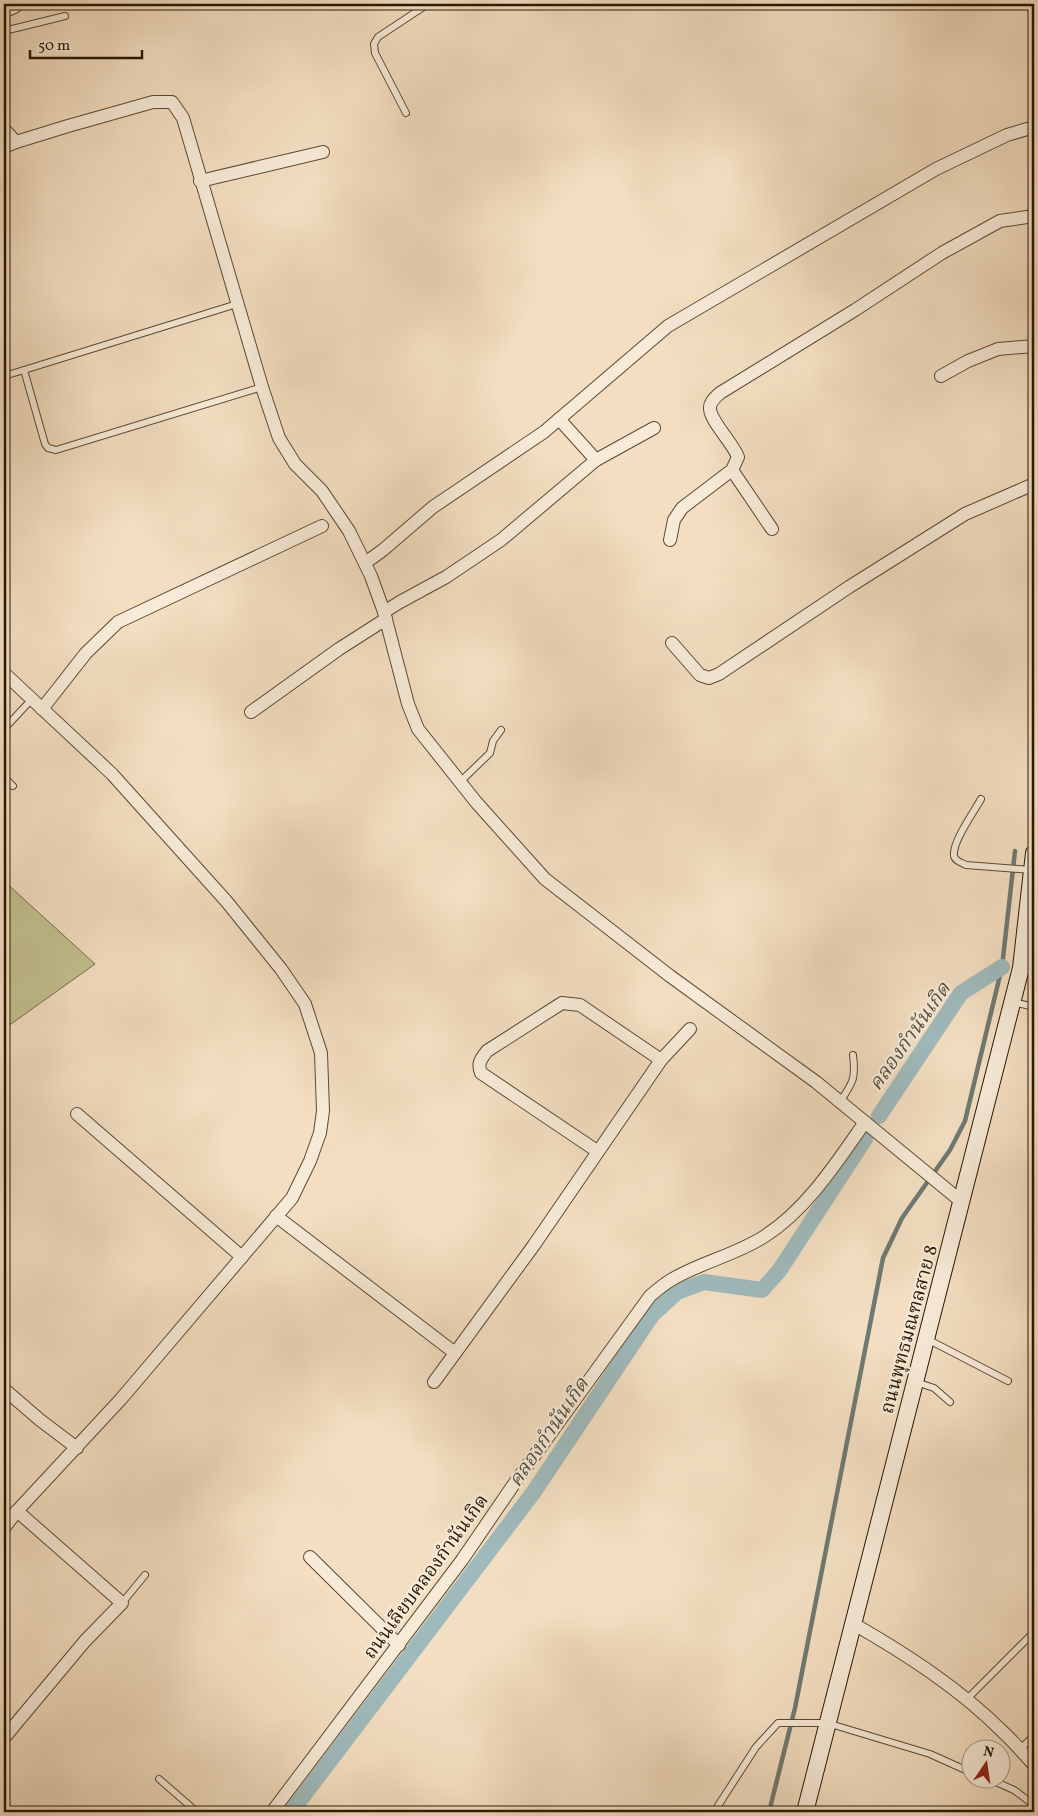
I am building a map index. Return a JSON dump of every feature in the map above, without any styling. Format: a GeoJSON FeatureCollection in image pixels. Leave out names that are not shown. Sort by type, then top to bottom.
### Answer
{"type":"FeatureCollection","features":[{"type":"Feature","properties":{"kind":"street"},"geometry":{"type":"LineString","coordinates":[[4,129],[10,144],[153,102],[172,102],[183,118],[200,181],[279,438],[295,464],[322,491],[348,531],[372,576],[385,616],[408,704],[418,729],[476,802],[545,879],[670,976],[816,1082],[962,1202]]}},
{"type":"Feature","properties":{"kind":"street"},"geometry":{"type":"LineString","coordinates":[[365,563],[433,507],[544,432],[668,326],[936,169],[1007,135],[1034,127]]}},
{"type":"Feature","properties":{"kind":"street"},"geometry":{"type":"LineString","coordinates":[[200,181],[322,152]]}},
{"type":"Feature","properties":{"kind":"street"},"geometry":{"type":"LineString","coordinates":[[670,540],[674,520],[682,508],[732,470],[738,457],[735,448],[714,420],[710,409],[712,400],[720,392],[855,310],[942,253],[1000,221],[1034,216]]}},
{"type":"Feature","properties":{"kind":"street"},"geometry":{"type":"LineString","coordinates":[[941,376],[968,361],[998,349],[1034,346]]}},
{"type":"Feature","properties":{"kind":"street"},"geometry":{"type":"LineString","coordinates":[[559,419],[596,460]]}},
{"type":"Feature","properties":{"kind":"street"},"geometry":{"type":"LineString","coordinates":[[250,712],[385,616],[400,602],[446,577],[501,540],[596,460],[654,428]]}},
{"type":"Feature","properties":{"kind":"street"},"geometry":{"type":"LineString","coordinates":[[732,470],[772,529]]}},
{"type":"Feature","properties":{"kind":"street"},"geometry":{"type":"LineString","coordinates":[[672,642],[700,675],[709,678],[719,674],[849,587],[966,514],[1034,484]]}},
{"type":"Feature","properties":{"kind":"street"},"geometry":{"type":"LineString","coordinates":[[42,709],[86,653],[118,622],[322,526]]}},
{"type":"Feature","properties":{"kind":"street"},"geometry":{"type":"LineString","coordinates":[[4,673],[112,774],[220,895],[281,969],[305,1004],[322,1053],[320,1133],[310,1161],[292,1198],[121,1399],[17,1511],[4,1528]]}},
{"type":"Feature","properties":{"kind":"street","name":"ถนนพุทธมณฑลสาย 8"},"geometry":{"type":"LineString","coordinates":[[805,1812],[1012,1002],[1027,967],[1034,853]]}},
{"type":"Feature","properties":{"kind":"street"},"geometry":{"type":"LineString","coordinates":[[598,1152],[481,1073],[479,1067],[480,1060],[487,1051],[562,1003],[570,1002],[580,1005],[661,1060]]}},
{"type":"Feature","properties":{"kind":"street"},"geometry":{"type":"LineString","coordinates":[[434,1382],[534,1245],[661,1060],[690,1029]]}},
{"type":"Feature","properties":{"kind":"street"},"geometry":{"type":"LineString","coordinates":[[77,1114],[242,1257]]}},
{"type":"Feature","properties":{"kind":"street","name":"ถนนเลียบคลองกำนันเกิด"},"geometry":{"type":"LineString","coordinates":[[272,1812],[462,1560],[514,1484],[650,1296],[671,1280],[741,1249],[765,1236],[788,1217],[829,1174],[865,1122]]}},
{"type":"Feature","properties":{"kind":"street"},"geometry":{"type":"LineString","coordinates":[[276,1216],[455,1353]]}},
{"type":"Feature","properties":{"kind":"street"},"geometry":{"type":"LineString","coordinates":[[4,1389],[77,1448]]}},
{"type":"Feature","properties":{"kind":"street"},"geometry":{"type":"LineString","coordinates":[[4,1738],[85,1641],[122,1602],[17,1511]]}},
{"type":"Feature","properties":{"kind":"street"},"geometry":{"type":"LineString","coordinates":[[310,1557],[399,1645]]}},
{"type":"Feature","properties":{"kind":"street"},"geometry":{"type":"LineString","coordinates":[[852,1623],[901,1651],[932,1672],[1002,1731],[1034,1765]]}},
{"type":"Feature","properties":{"kind":"lane"},"geometry":{"type":"LineString","coordinates":[[4,15],[17,9],[21,4]]}},
{"type":"Feature","properties":{"kind":"lane"},"geometry":{"type":"LineString","coordinates":[[406,113],[375,53],[374,44],[378,37],[428,4]]}},
{"type":"Feature","properties":{"kind":"lane"},"geometry":{"type":"LineString","coordinates":[[4,31],[65,16]]}},
{"type":"Feature","properties":{"kind":"lane"},"geometry":{"type":"LineString","coordinates":[[4,376],[238,304]]}},
{"type":"Feature","properties":{"kind":"lane"},"geometry":{"type":"LineString","coordinates":[[24,370],[45,444],[48,448],[56,450],[262,387]]}},
{"type":"Feature","properties":{"kind":"lane"},"geometry":{"type":"LineString","coordinates":[[4,729],[32,700]]}},
{"type":"Feature","properties":{"kind":"lane"},"geometry":{"type":"LineString","coordinates":[[460,782],[490,753],[493,741],[501,730]]}},
{"type":"Feature","properties":{"kind":"lane"},"geometry":{"type":"LineString","coordinates":[[4,777],[14,786]]}},
{"type":"Feature","properties":{"kind":"lane"},"geometry":{"type":"LineString","coordinates":[[981,800],[956,843],[954,856],[957,861],[966,865],[1033,870]]}},
{"type":"Feature","properties":{"kind":"lane"},"geometry":{"type":"LineString","coordinates":[[1012,1002],[1034,1007]]}},
{"type":"Feature","properties":{"kind":"lane"},"geometry":{"type":"LineString","coordinates":[[840,1102],[852,1084],[854,1076],[853,1055]]}},
{"type":"Feature","properties":{"kind":"lane"},"geometry":{"type":"LineString","coordinates":[[926,1339],[1008,1381]]}},
{"type":"Feature","properties":{"kind":"lane"},"geometry":{"type":"LineString","coordinates":[[915,1381],[934,1388],[950,1402]]}},
{"type":"Feature","properties":{"kind":"lane"},"geometry":{"type":"LineString","coordinates":[[122,1602],[145,1575]]}},
{"type":"Feature","properties":{"kind":"lane"},"geometry":{"type":"LineString","coordinates":[[966,1700],[1034,1632]]}},
{"type":"Feature","properties":{"kind":"lane"},"geometry":{"type":"LineString","coordinates":[[714,1812],[756,1747],[778,1723],[827,1723],[930,1754],[960,1768]]}},
{"type":"Feature","properties":{"kind":"lane"},"geometry":{"type":"LineString","coordinates":[[1020,1749],[1034,1736]]}},
{"type":"Feature","properties":{"kind":"lane"},"geometry":{"type":"LineString","coordinates":[[159,1779],[197,1812]]}},
{"type":"Feature","properties":{"kind":"lane"},"geometry":{"type":"LineString","coordinates":[[1010,1788],[1034,1805]]}},
{"type":"Feature","properties":{"kind":"shaded area"},"geometry":{"type":"Polygon","coordinates":[[[4,881],[95,964],[4,1029],[4,881]]]}},
{"type":"Feature","properties":{"kind":"waterway"},"geometry":{"type":"LineString","coordinates":[[769,1812],[795,1708],[883,1258],[902,1218],[950,1150],[965,1121],[1002,967],[1015,851]]}},
{"type":"Feature","properties":{"kind":"waterway","name":"คลองกำนันเกิด"},"geometry":{"type":"LineString","coordinates":[[879,1116],[961,993],[1002,967]]}},
{"type":"Feature","properties":{"kind":"waterway","name":"คลองกำนันเกิด"},"geometry":{"type":"LineString","coordinates":[[291,1812],[533,1493],[652,1315],[677,1292],[704,1282],[762,1290],[779,1271],[865,1139]]}}]}
